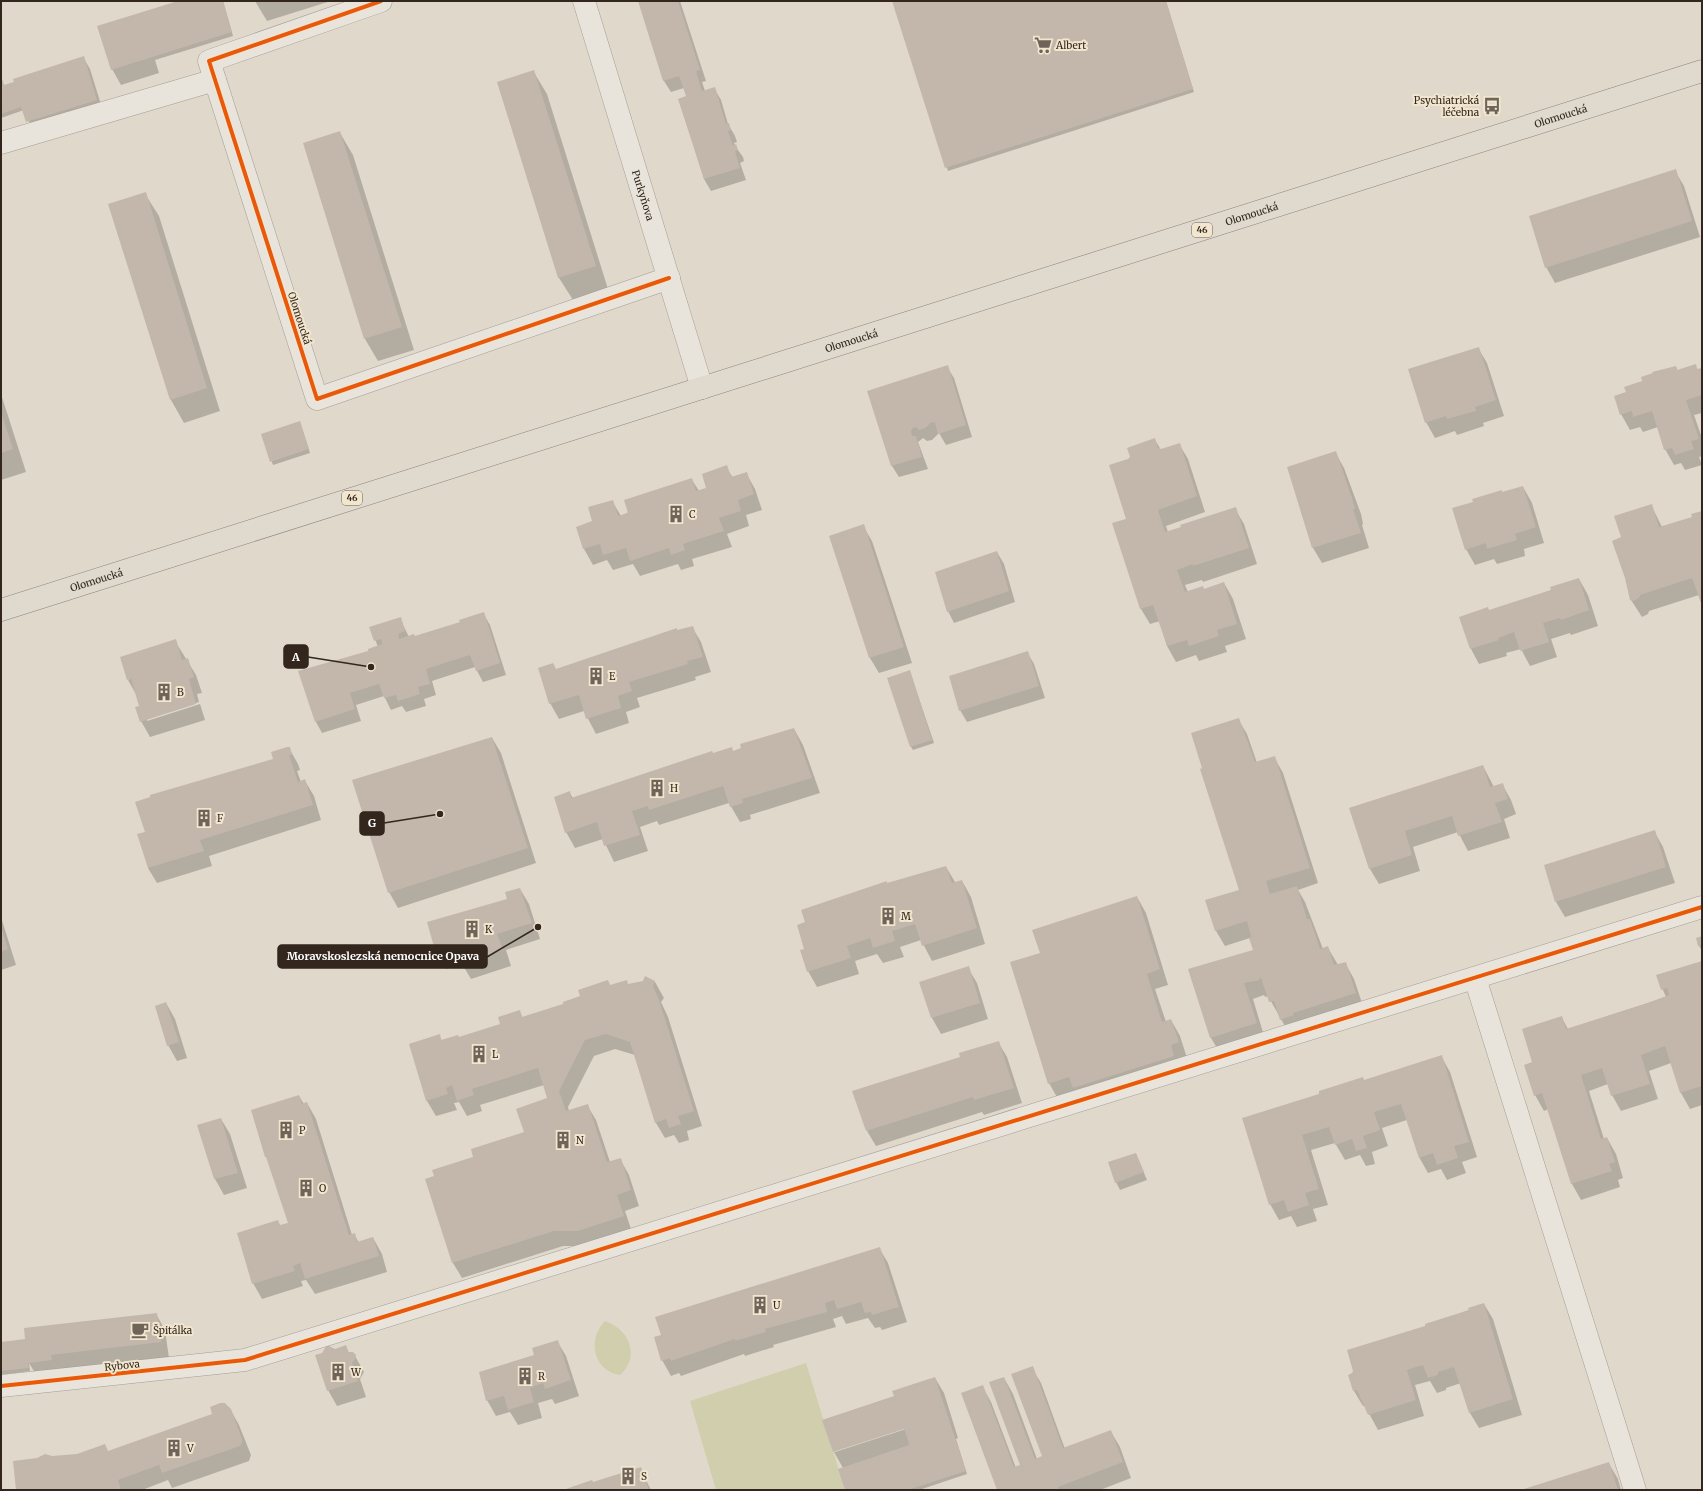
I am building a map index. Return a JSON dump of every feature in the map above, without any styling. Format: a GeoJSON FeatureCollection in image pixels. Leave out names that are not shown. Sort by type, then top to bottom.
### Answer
{"type":"FeatureCollection","features":[{"type":"Feature","properties":{"kind":"main road","name":"Olomoucká"},"geometry":{"type":"LineString","coordinates":[[1,610],[1702,70]]}},
{"type":"Feature","properties":{"kind":"street","name":"Olomoucká"},"geometry":{"type":"LineString","coordinates":[[381,1],[209,61],[317,399],[639,290],[669,278]]}},
{"type":"Feature","properties":{"kind":"street","name":"Purkyňova"},"geometry":{"type":"LineString","coordinates":[[584,1],[702,388]]}},
{"type":"Feature","properties":{"kind":"street"},"geometry":{"type":"LineString","coordinates":[[1,143],[215,80]]}},
{"type":"Feature","properties":{"kind":"street","name":"Rybova"},"geometry":{"type":"LineString","coordinates":[[1,1386],[244,1360],[1702,907]]}},
{"type":"Feature","properties":{"kind":"street"},"geometry":{"type":"LineString","coordinates":[[1475,978],[1635,1490]]}},
{"type":"Feature","properties":{"kind":"shaded area"},"geometry":{"type":"Polygon","coordinates":[[[605,1321],[620,1330],[626,1337],[629,1344],[631,1352],[630,1360],[620,1375],[611,1372],[604,1367],[599,1361],[596,1353],[596,1336],[599,1328],[605,1321]]]}},
{"type":"Feature","properties":{"kind":"shaded area"},"geometry":{"type":"Polygon","coordinates":[[[806,1363],[845,1490],[716,1490],[690,1401],[806,1363]]]}},
{"type":"Feature","properties":{"kind":"building"},"geometry":{"type":"Polygon","coordinates":[[[178,1],[223,1],[232,32],[111,70],[97,26],[178,1]]]}},
{"type":"Feature","properties":{"kind":"building"},"geometry":{"type":"Polygon","coordinates":[[[638,1],[678,1],[700,70],[696,71],[702,91],[715,87],[726,124],[729,123],[731,130],[728,131],[733,146],[736,144],[738,150],[735,151],[740,168],[704,179],[678,99],[686,96],[679,76],[663,81],[638,1]]]}},
{"type":"Feature","properties":{"kind":"building","name":"Albert"},"geometry":{"type":"Polygon","coordinates":[[[892,1],[1166,1],[1193,89],[945,168],[892,1]]]}},
{"type":"Feature","properties":{"kind":"building"},"geometry":{"type":"Polygon","coordinates":[[[84,56],[97,100],[26,122],[21,107],[1,114],[1,77],[4,85],[14,82],[13,79],[84,56]]]}},
{"type":"Feature","properties":{"kind":"building"},"geometry":{"type":"Polygon","coordinates":[[[534,70],[596,266],[558,278],[497,82],[534,70]]]}},
{"type":"Feature","properties":{"kind":"building"},"geometry":{"type":"Polygon","coordinates":[[[340,131],[402,327],[364,339],[303,143],[340,131]]]}},
{"type":"Feature","properties":{"kind":"building"},"geometry":{"type":"Polygon","coordinates":[[[1676,169],[1692,221],[1545,268],[1529,216],[1676,169]]]}},
{"type":"Feature","properties":{"kind":"building"},"geometry":{"type":"Polygon","coordinates":[[[146,192],[207,388],[170,400],[108,204],[146,192]]]}},
{"type":"Feature","properties":{"kind":"building"},"geometry":{"type":"Polygon","coordinates":[[[1479,347],[1496,400],[1475,407],[1476,411],[1447,419],[1446,416],[1425,423],[1408,369],[1479,347]]]}},
{"type":"Feature","properties":{"kind":"building"},"geometry":{"type":"Polygon","coordinates":[[[1696,364],[1697,369],[1702,368],[1702,395],[1686,400],[1699,439],[1691,441],[1694,449],[1675,455],[1672,448],[1664,450],[1652,411],[1633,417],[1632,411],[1620,415],[1614,396],[1626,392],[1624,387],[1642,381],[1641,377],[1653,373],[1652,372],[1676,366],[1677,370],[1696,364]]]}},
{"type":"Feature","properties":{"kind":"building"},"geometry":{"type":"Polygon","coordinates":[[[948,365],[966,425],[938,434],[935,423],[932,422],[925,428],[919,430],[916,427],[913,428],[911,431],[912,436],[916,436],[922,457],[891,466],[867,391],[948,365]]]}},
{"type":"Feature","properties":{"kind":"building"},"geometry":{"type":"Polygon","coordinates":[[[1,412],[13,449],[1,453],[1,412]]]}},
{"type":"Feature","properties":{"kind":"building"},"geometry":{"type":"Polygon","coordinates":[[[300,421],[309,449],[270,462],[261,434],[300,421]]]}},
{"type":"Feature","properties":{"kind":"building"},"geometry":{"type":"Polygon","coordinates":[[[1155,438],[1158,448],[1161,449],[1180,443],[1197,496],[1158,510],[1165,532],[1181,527],[1180,525],[1236,507],[1249,548],[1177,570],[1185,592],[1203,586],[1204,589],[1224,582],[1237,624],[1217,630],[1219,636],[1189,646],[1187,640],[1167,646],[1153,605],[1140,609],[1112,523],[1126,519],[1109,465],[1128,459],[1130,457],[1127,448],[1155,438]]]}},
{"type":"Feature","properties":{"kind":"building"},"geometry":{"type":"Polygon","coordinates":[[[1336,451],[1352,498],[1355,509],[1353,509],[1361,533],[1312,548],[1287,467],[1336,451]]]}},
{"type":"Feature","properties":{"kind":"building","name":"C"},"geometry":{"type":"Polygon","coordinates":[[[727,465],[731,477],[747,472],[754,494],[738,500],[741,511],[719,518],[724,531],[683,544],[685,550],[671,555],[669,548],[630,561],[626,548],[603,555],[600,544],[583,549],[576,527],[592,521],[588,507],[613,500],[618,516],[628,513],[624,500],[692,478],[696,491],[706,488],[702,474],[727,465]]]}},
{"type":"Feature","properties":{"kind":"building"},"geometry":{"type":"Polygon","coordinates":[[[1523,486],[1536,527],[1515,534],[1517,540],[1487,549],[1486,543],[1465,550],[1452,508],[1473,502],[1472,499],[1502,490],[1502,492],[1523,486]]]}},
{"type":"Feature","properties":{"kind":"building"},"geometry":{"type":"Polygon","coordinates":[[[1652,504],[1659,527],[1692,517],[1691,514],[1702,511],[1702,606],[1692,578],[1640,595],[1639,598],[1633,601],[1630,600],[1625,578],[1612,541],[1621,537],[1614,516],[1652,504]]]}},
{"type":"Feature","properties":{"kind":"building"},"geometry":{"type":"Polygon","coordinates":[[[864,524],[904,647],[869,658],[829,536],[864,524]]]}},
{"type":"Feature","properties":{"kind":"building"},"geometry":{"type":"Polygon","coordinates":[[[997,551],[1009,591],[947,612],[935,572],[997,551]]]}},
{"type":"Feature","properties":{"kind":"building"},"geometry":{"type":"Polygon","coordinates":[[[1579,578],[1589,610],[1561,620],[1560,618],[1543,623],[1549,642],[1520,651],[1514,632],[1498,638],[1499,640],[1470,649],[1459,617],[1488,607],[1489,610],[1551,590],[1550,587],[1579,578]]]}},
{"type":"Feature","properties":{"kind":"building"},"geometry":{"type":"Polygon","coordinates":[[[484,612],[500,663],[476,671],[470,655],[426,669],[430,684],[418,687],[420,694],[398,701],[396,695],[384,698],[379,684],[350,693],[355,709],[315,722],[298,671],[368,651],[368,649],[382,644],[381,639],[374,641],[369,627],[401,617],[405,631],[398,634],[399,639],[414,634],[415,636],[460,622],[459,620],[484,612]]]}},
{"type":"Feature","properties":{"kind":"building","name":"E"},"geometry":{"type":"Polygon","coordinates":[[[693,626],[703,657],[687,661],[688,664],[629,682],[632,691],[618,696],[621,708],[586,719],[579,695],[549,704],[538,668],[553,663],[556,669],[677,628],[677,630],[693,626]]]}},
{"type":"Feature","properties":{"kind":"building","name":"B"},"geometry":{"type":"Polygon","coordinates":[[[176,639],[182,660],[188,658],[194,677],[189,679],[196,704],[140,722],[135,707],[139,706],[131,679],[127,680],[120,657],[176,639]]]}},
{"type":"Feature","properties":{"kind":"building"},"geometry":{"type":"Polygon","coordinates":[[[1028,651],[1039,686],[959,711],[949,676],[1028,651]]]}},
{"type":"Feature","properties":{"kind":"building"},"geometry":{"type":"Polygon","coordinates":[[[910,670],[932,740],[910,747],[887,678],[910,670]]]}},
{"type":"Feature","properties":{"kind":"building"},"geometry":{"type":"Polygon","coordinates":[[[1239,718],[1255,762],[1275,756],[1310,868],[1266,881],[1270,894],[1297,886],[1307,919],[1310,919],[1320,949],[1328,946],[1334,965],[1346,962],[1356,993],[1293,1013],[1294,1015],[1280,1020],[1274,1001],[1269,1002],[1261,978],[1259,978],[1260,980],[1244,983],[1257,1023],[1210,1038],[1188,969],[1253,950],[1249,938],[1251,937],[1247,921],[1215,931],[1205,900],[1239,890],[1200,769],[1202,768],[1191,733],[1239,718]]]}},
{"type":"Feature","properties":{"kind":"building","name":"H"},"geometry":{"type":"Polygon","coordinates":[[[794,728],[812,778],[742,799],[743,803],[730,807],[723,786],[649,810],[648,806],[632,811],[640,835],[604,846],[597,822],[565,833],[554,797],[570,791],[571,798],[712,751],[713,753],[732,747],[733,751],[741,748],[740,744],[794,728]]]}},
{"type":"Feature","properties":{"kind":"building"},"geometry":{"type":"Polygon","coordinates":[[[492,737],[528,848],[388,893],[352,780],[492,737]]]}},
{"type":"Feature","properties":{"kind":"building","name":"F"},"geometry":{"type":"Polygon","coordinates":[[[290,747],[292,755],[289,755],[298,782],[305,779],[313,805],[200,840],[204,851],[148,868],[137,834],[145,832],[135,802],[150,797],[150,795],[273,759],[271,752],[290,747]]]}},
{"type":"Feature","properties":{"kind":"building"},"geometry":{"type":"Polygon","coordinates":[[[1483,765],[1490,787],[1503,783],[1508,799],[1495,803],[1502,822],[1458,836],[1452,816],[1405,831],[1412,855],[1369,869],[1349,808],[1483,765]]]}},
{"type":"Feature","properties":{"kind":"building"},"geometry":{"type":"Polygon","coordinates":[[[1655,830],[1666,867],[1555,902],[1544,865],[1655,830]]]}},
{"type":"Feature","properties":{"kind":"building","name":"M"},"geometry":{"type":"Polygon","coordinates":[[[946,866],[952,883],[962,880],[977,928],[922,946],[915,924],[892,931],[895,941],[873,948],[870,938],[847,946],[851,958],[807,972],[800,950],[804,949],[797,925],[805,922],[801,910],[887,881],[887,883],[946,866]]]}},
{"type":"Feature","properties":{"kind":"building","name":"K"},"geometry":{"type":"Polygon","coordinates":[[[520,888],[532,923],[497,934],[503,950],[461,964],[456,947],[436,954],[427,922],[507,899],[505,892],[520,888]]]}},
{"type":"Feature","properties":{"kind":"building"},"geometry":{"type":"Polygon","coordinates":[[[1137,896],[1160,969],[1147,974],[1162,1022],[1171,1019],[1179,1042],[1171,1045],[1174,1056],[1073,1088],[1069,1077],[1048,1084],[1010,962],[1040,953],[1032,930],[1137,896]]]}},
{"type":"Feature","properties":{"kind":"building"},"geometry":{"type":"Polygon","coordinates":[[[1,927],[8,949],[1,952],[1,927]]]}},
{"type":"Feature","properties":{"kind":"building"},"geometry":{"type":"Polygon","coordinates":[[[1702,936],[1702,945],[1698,946],[1696,938],[1702,936]]]}},
{"type":"Feature","properties":{"kind":"building"},"geometry":{"type":"Polygon","coordinates":[[[1702,961],[1702,1086],[1680,1093],[1665,1046],[1641,1055],[1650,1084],[1611,1096],[1602,1068],[1581,1075],[1601,1139],[1607,1137],[1615,1162],[1609,1164],[1612,1171],[1571,1184],[1542,1093],[1534,1096],[1524,1065],[1532,1062],[1522,1029],[1562,1016],[1566,1029],[1648,1003],[1669,995],[1667,988],[1661,990],[1656,975],[1702,961]]]}},
{"type":"Feature","properties":{"kind":"building"},"geometry":{"type":"Polygon","coordinates":[[[969,966],[980,1003],[931,1018],[919,982],[969,966]]]}},
{"type":"Feature","properties":{"kind":"building"},"geometry":{"type":"Polygon","coordinates":[[[645,976],[655,981],[653,986],[659,1000],[694,1111],[678,1116],[681,1124],[669,1128],[666,1119],[655,1123],[630,1042],[606,1034],[585,1040],[559,1091],[566,1111],[588,1104],[607,1162],[621,1158],[631,1190],[617,1195],[624,1216],[578,1231],[554,1231],[452,1263],[425,1179],[434,1176],[432,1170],[473,1157],[471,1149],[524,1132],[516,1109],[547,1098],[538,1068],[472,1089],[474,1095],[457,1101],[452,1085],[446,1088],[448,1094],[426,1101],[409,1044],[440,1034],[441,1040],[458,1035],[459,1037],[500,1024],[498,1017],[520,1010],[522,1017],[563,1004],[563,1002],[580,996],[578,990],[608,980],[610,985],[627,980],[628,984],[643,981],[645,976]]]}},
{"type":"Feature","properties":{"kind":"building"},"geometry":{"type":"Polygon","coordinates":[[[166,1002],[179,1042],[167,1046],[155,1006],[166,1002]]]}},
{"type":"Feature","properties":{"kind":"building"},"geometry":{"type":"Polygon","coordinates":[[[999,1041],[1014,1088],[974,1100],[973,1097],[866,1131],[852,1091],[960,1057],[959,1053],[999,1041]]]}},
{"type":"Feature","properties":{"kind":"building"},"geometry":{"type":"Polygon","coordinates":[[[1442,1055],[1469,1142],[1454,1146],[1458,1158],[1437,1165],[1433,1153],[1419,1158],[1401,1104],[1374,1112],[1380,1130],[1363,1136],[1367,1148],[1356,1151],[1352,1139],[1335,1145],[1329,1127],[1302,1135],[1319,1189],[1305,1193],[1309,1205],[1288,1212],[1284,1200],[1269,1205],[1242,1118],[1319,1094],[1319,1091],[1363,1077],[1364,1080],[1442,1055]]]}},
{"type":"Feature","properties":{"kind":"building","name":"O"},"geometry":{"type":"Polygon","coordinates":[[[299,1095],[302,1104],[307,1102],[349,1235],[355,1233],[357,1242],[373,1237],[379,1256],[305,1279],[300,1263],[293,1266],[295,1271],[252,1284],[237,1233],[278,1220],[280,1225],[288,1223],[265,1157],[251,1110],[299,1095]]]}},
{"type":"Feature","properties":{"kind":"building"},"geometry":{"type":"Polygon","coordinates":[[[221,1118],[238,1173],[214,1179],[197,1125],[221,1118]]]}},
{"type":"Feature","properties":{"kind":"building"},"geometry":{"type":"Polygon","coordinates":[[[1136,1153],[1144,1172],[1115,1183],[1108,1162],[1136,1153]]]}},
{"type":"Feature","properties":{"kind":"building","name":"U"},"geometry":{"type":"Polygon","coordinates":[[[880,1247],[899,1307],[872,1315],[871,1312],[865,1313],[861,1302],[837,1309],[834,1300],[825,1303],[827,1312],[765,1329],[766,1332],[735,1341],[735,1339],[671,1361],[670,1358],[661,1361],[654,1337],[661,1335],[655,1317],[880,1247]]]}},
{"type":"Feature","properties":{"kind":"building"},"geometry":{"type":"Polygon","coordinates":[[[1484,1303],[1513,1399],[1469,1413],[1454,1367],[1438,1372],[1438,1375],[1428,1378],[1423,1365],[1407,1370],[1416,1400],[1368,1415],[1357,1390],[1353,1391],[1348,1375],[1352,1374],[1353,1371],[1347,1350],[1425,1326],[1425,1324],[1469,1310],[1468,1308],[1484,1303]]]}},
{"type":"Feature","properties":{"kind":"building"},"geometry":{"type":"Polygon","coordinates":[[[157,1313],[161,1342],[51,1355],[52,1360],[28,1363],[29,1368],[1,1371],[1,1342],[25,1339],[24,1328],[157,1313]]]}},
{"type":"Feature","properties":{"kind":"building","name":"R"},"geometry":{"type":"Polygon","coordinates":[[[558,1340],[571,1380],[545,1389],[543,1383],[530,1388],[534,1402],[508,1410],[504,1396],[486,1401],[479,1372],[534,1355],[532,1348],[558,1340]]]}},
{"type":"Feature","properties":{"kind":"building","name":"W"},"geometry":{"type":"Polygon","coordinates":[[[327,1345],[335,1349],[346,1345],[348,1352],[353,1352],[356,1355],[352,1363],[358,1381],[327,1391],[315,1355],[322,1353],[327,1345]]]}},
{"type":"Feature","properties":{"kind":"building"},"geometry":{"type":"Polygon","coordinates":[[[1033,1366],[1063,1448],[1111,1430],[1123,1462],[1058,1487],[1059,1490],[997,1490],[961,1393],[983,1385],[1014,1467],[1020,1465],[989,1382],[1004,1377],[1035,1459],[1042,1456],[1011,1374],[1033,1366]]]}},
{"type":"Feature","properties":{"kind":"building"},"geometry":{"type":"Polygon","coordinates":[[[935,1377],[966,1471],[908,1490],[845,1490],[838,1469],[909,1445],[907,1437],[904,1429],[833,1452],[822,1420],[894,1396],[892,1391],[935,1377]]]}},
{"type":"Feature","properties":{"kind":"building","name":"V"},"geometry":{"type":"Polygon","coordinates":[[[220,1403],[225,1403],[231,1409],[242,1439],[240,1446],[162,1473],[159,1465],[118,1480],[121,1490],[16,1490],[13,1461],[37,1458],[45,1454],[52,1456],[77,1454],[105,1444],[108,1451],[212,1414],[210,1407],[220,1403]]]}},
{"type":"Feature","properties":{"kind":"building"},"geometry":{"type":"Polygon","coordinates":[[[1609,1462],[1618,1490],[1521,1490],[1609,1462]]]}},
{"type":"Feature","properties":{"kind":"building","name":"S"},"geometry":{"type":"Polygon","coordinates":[[[641,1467],[649,1490],[563,1490],[592,1480],[593,1482],[641,1467]]]}},
{"type":"Feature","properties":{"kind":"cycle path"},"geometry":{"type":"LineString","coordinates":[[381,1],[209,61],[317,399],[669,278]]}},
{"type":"Feature","properties":{"kind":"cycle path"},"geometry":{"type":"LineString","coordinates":[[1,1386],[245,1360],[1702,907]]}},
{"type":"Feature","properties":{"kind":"place","name":"Albert"},"geometry":{"type":"Point","coordinates":[1043,45]}},
{"type":"Feature","properties":{"kind":"place","name":"Psychiatrická léčebna"},"geometry":{"type":"Point","coordinates":[1492,106]}},
{"type":"Feature","properties":{"kind":"place","name":"C"},"geometry":{"type":"Point","coordinates":[676,514]}},
{"type":"Feature","properties":{"kind":"place","name":"A"},"geometry":{"type":"Point","coordinates":[371,667]}},
{"type":"Feature","properties":{"kind":"place","name":"E"},"geometry":{"type":"Point","coordinates":[596,676]}},
{"type":"Feature","properties":{"kind":"place","name":"B"},"geometry":{"type":"Point","coordinates":[164,692]}},
{"type":"Feature","properties":{"kind":"place","name":"H"},"geometry":{"type":"Point","coordinates":[657,788]}},
{"type":"Feature","properties":{"kind":"place","name":"G"},"geometry":{"type":"Point","coordinates":[440,814]}},
{"type":"Feature","properties":{"kind":"place","name":"F"},"geometry":{"type":"Point","coordinates":[204,818]}},
{"type":"Feature","properties":{"kind":"place","name":"M"},"geometry":{"type":"Point","coordinates":[888,916]}},
{"type":"Feature","properties":{"kind":"place","name":"Moravskoslezská nemocnice Opava"},"geometry":{"type":"Point","coordinates":[538,927]}},
{"type":"Feature","properties":{"kind":"place","name":"K"},"geometry":{"type":"Point","coordinates":[472,929]}},
{"type":"Feature","properties":{"kind":"place","name":"L"},"geometry":{"type":"Point","coordinates":[479,1054]}},
{"type":"Feature","properties":{"kind":"place","name":"P"},"geometry":{"type":"Point","coordinates":[286,1130]}},
{"type":"Feature","properties":{"kind":"place","name":"N"},"geometry":{"type":"Point","coordinates":[563,1140]}},
{"type":"Feature","properties":{"kind":"place","name":"O"},"geometry":{"type":"Point","coordinates":[306,1188]}},
{"type":"Feature","properties":{"kind":"place","name":"U"},"geometry":{"type":"Point","coordinates":[760,1305]}},
{"type":"Feature","properties":{"kind":"place","name":"Špitálka"},"geometry":{"type":"Point","coordinates":[140,1330]}},
{"type":"Feature","properties":{"kind":"place","name":"W"},"geometry":{"type":"Point","coordinates":[338,1372]}},
{"type":"Feature","properties":{"kind":"place","name":"R"},"geometry":{"type":"Point","coordinates":[525,1376]}},
{"type":"Feature","properties":{"kind":"place","name":"V"},"geometry":{"type":"Point","coordinates":[174,1448]}},
{"type":"Feature","properties":{"kind":"place","name":"S"},"geometry":{"type":"Point","coordinates":[628,1476]}}]}
